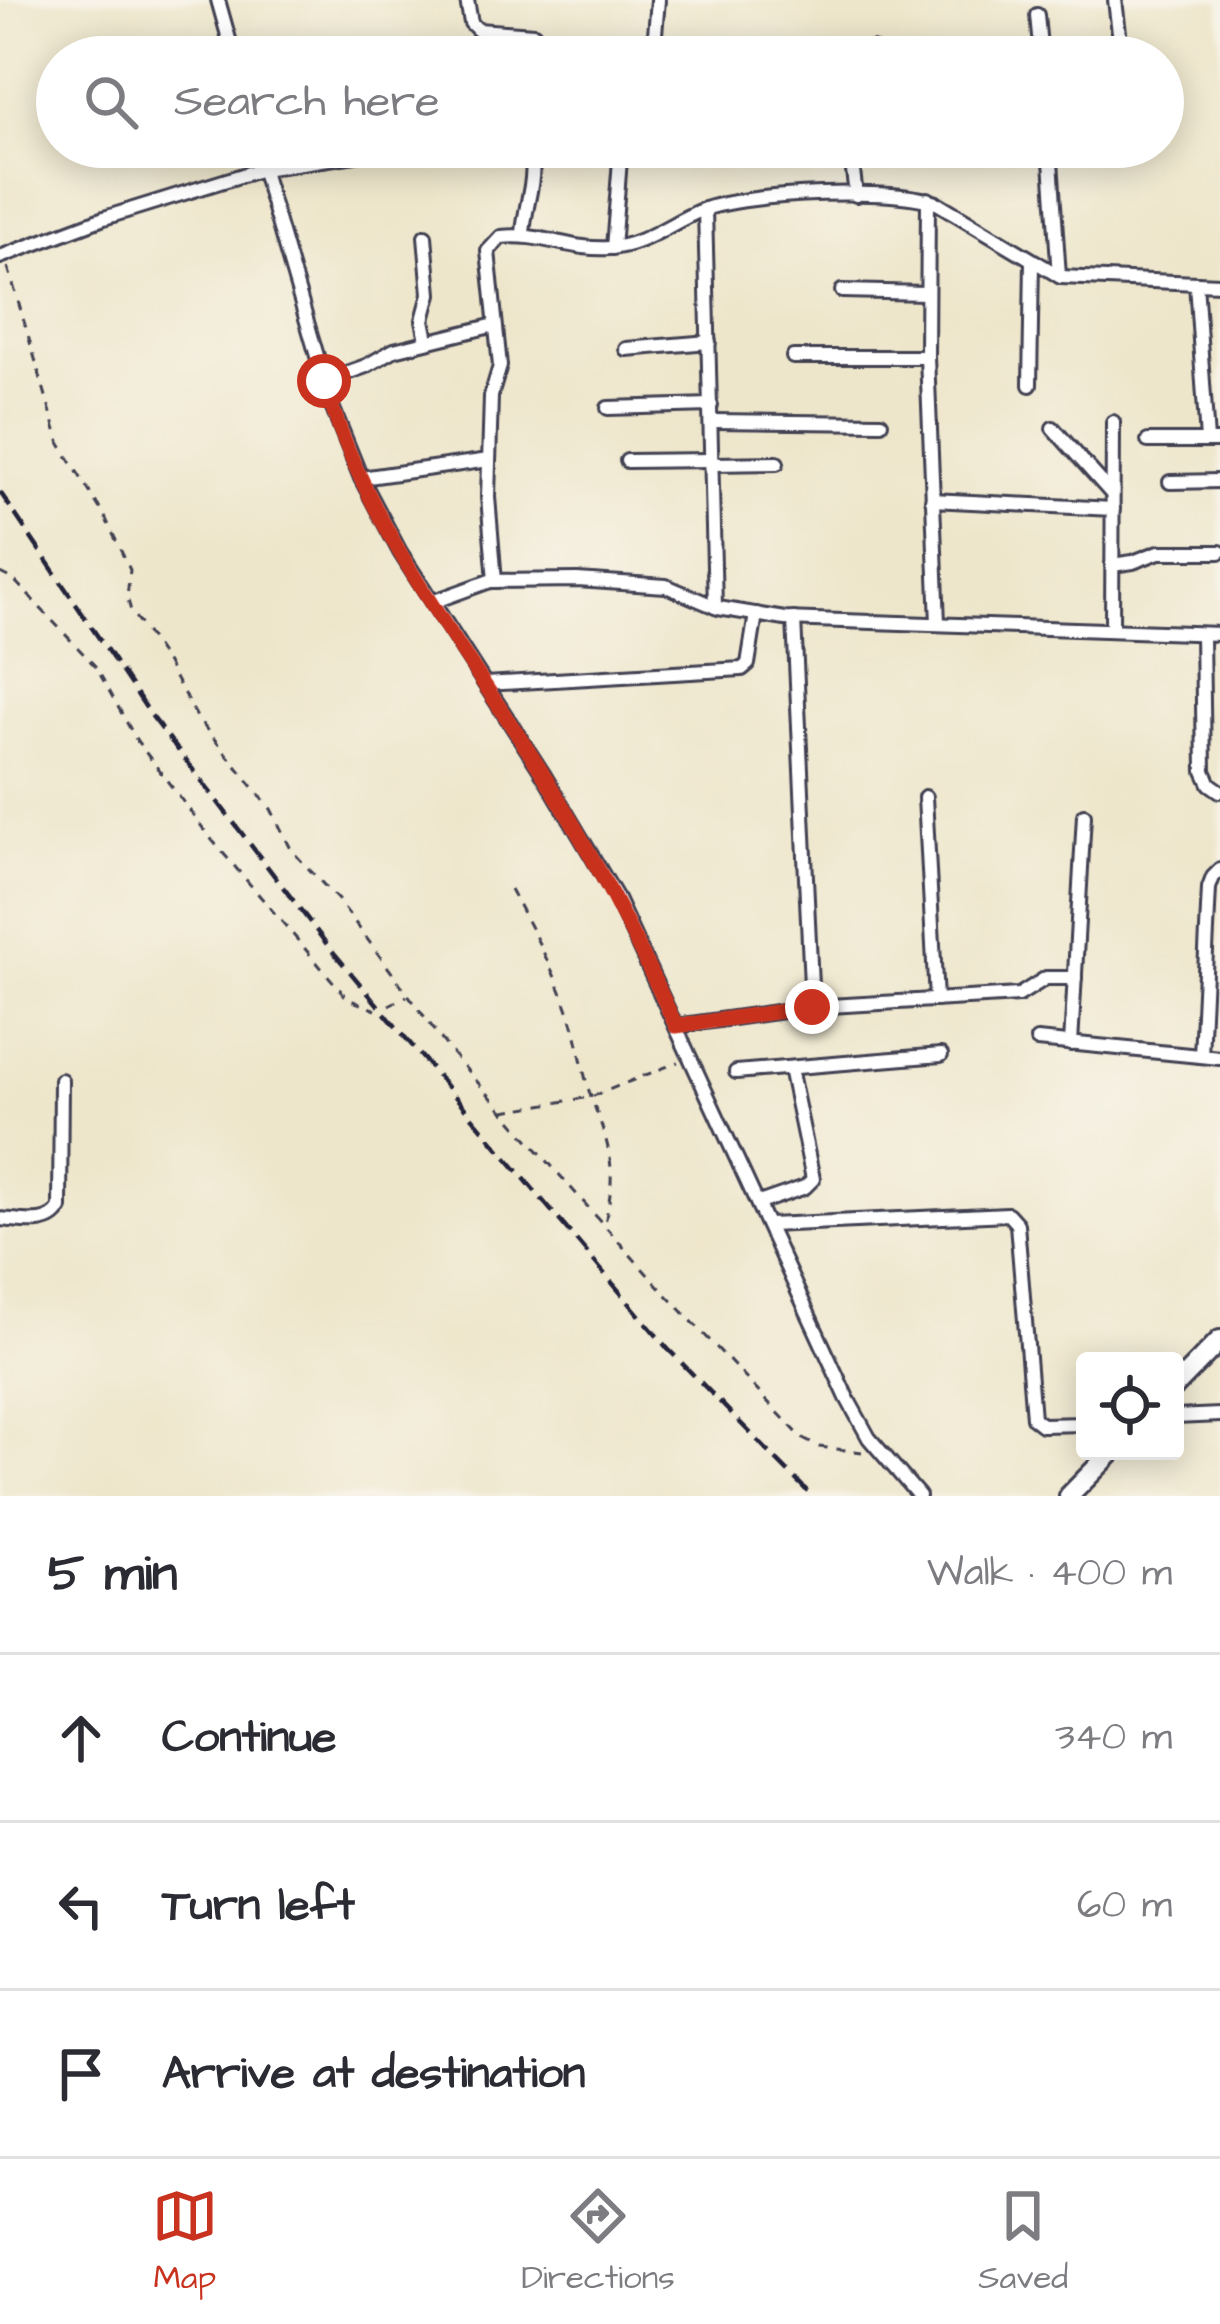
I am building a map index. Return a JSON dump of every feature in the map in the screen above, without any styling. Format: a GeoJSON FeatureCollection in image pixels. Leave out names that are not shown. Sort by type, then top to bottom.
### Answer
{"type":"FeatureCollection","features":[{"type":"Feature","properties":{"kind":"main road"},"geometry":{"type":"LineString","coordinates":[[1184,1377],[1220,1340]]}},
{"type":"Feature","properties":{"kind":"main road"},"geometry":{"type":"LineString","coordinates":[[1069,1496],[1103,1460]]}},
{"type":"Feature","properties":{"kind":"street"},"geometry":{"type":"LineString","coordinates":[[218,0],[228,36]]}},
{"type":"Feature","properties":{"kind":"street"},"geometry":{"type":"LineString","coordinates":[[467,0],[474,28],[534,36]]}},
{"type":"Feature","properties":{"kind":"street"},"geometry":{"type":"LineString","coordinates":[[654,36],[658,0]]}},
{"type":"Feature","properties":{"kind":"street"},"geometry":{"type":"LineString","coordinates":[[1115,0],[1119,36]]}},
{"type":"Feature","properties":{"kind":"street"},"geometry":{"type":"LineString","coordinates":[[1036,15],[1038,36]]}},
{"type":"Feature","properties":{"kind":"street"},"geometry":{"type":"LineString","coordinates":[[2,256],[104,218],[269,168]]}},
{"type":"Feature","properties":{"kind":"street"},"geometry":{"type":"LineString","coordinates":[[523,234],[535,168]]}},
{"type":"Feature","properties":{"kind":"street"},"geometry":{"type":"LineString","coordinates":[[613,248],[619,168]]}},
{"type":"Feature","properties":{"kind":"street"},"geometry":{"type":"LineString","coordinates":[[853,168],[856,195]]}},
{"type":"Feature","properties":{"kind":"street"},"geometry":{"type":"LineString","coordinates":[[1051,168],[1059,276]]}},
{"type":"Feature","properties":{"kind":"street"},"geometry":{"type":"LineString","coordinates":[[262,169],[324,381],[362,478],[400,552],[615,895],[847,1398],[881,1454],[919,1496]]}},
{"type":"Feature","properties":{"kind":"street"},"geometry":{"type":"LineString","coordinates":[[495,581],[488,513],[489,460],[491,401],[500,366],[489,247],[501,237],[523,234],[613,248],[642,240],[705,209],[790,196],[928,199],[1059,276],[1220,284]]}},
{"type":"Feature","properties":{"kind":"street"},"geometry":{"type":"LineString","coordinates":[[928,199],[927,357],[938,623]]}},
{"type":"Feature","properties":{"kind":"street"},"geometry":{"type":"LineString","coordinates":[[705,209],[715,607]]}},
{"type":"Feature","properties":{"kind":"street"},"geometry":{"type":"LineString","coordinates":[[425,236],[430,294],[423,320],[427,340]]}},
{"type":"Feature","properties":{"kind":"street"},"geometry":{"type":"LineString","coordinates":[[1030,386],[1033,261]]}},
{"type":"Feature","properties":{"kind":"street"},"geometry":{"type":"LineString","coordinates":[[1148,441],[1214,440],[1196,284]]}},
{"type":"Feature","properties":{"kind":"street"},"geometry":{"type":"LineString","coordinates":[[842,291],[926,292]]}},
{"type":"Feature","properties":{"kind":"street"},"geometry":{"type":"LineString","coordinates":[[324,381],[367,366],[388,352],[495,326]]}},
{"type":"Feature","properties":{"kind":"street"},"geometry":{"type":"LineString","coordinates":[[626,349],[709,342]]}},
{"type":"Feature","properties":{"kind":"street"},"geometry":{"type":"LineString","coordinates":[[793,357],[927,357]]}},
{"type":"Feature","properties":{"kind":"street"},"geometry":{"type":"LineString","coordinates":[[608,408],[711,405]]}},
{"type":"Feature","properties":{"kind":"street"},"geometry":{"type":"LineString","coordinates":[[711,422],[880,423]]}},
{"type":"Feature","properties":{"kind":"street"},"geometry":{"type":"LineString","coordinates":[[1112,630],[1113,422]]}},
{"type":"Feature","properties":{"kind":"street"},"geometry":{"type":"LineString","coordinates":[[1053,428],[1113,502]]}},
{"type":"Feature","properties":{"kind":"street"},"geometry":{"type":"LineString","coordinates":[[362,478],[489,460]]}},
{"type":"Feature","properties":{"kind":"street"},"geometry":{"type":"LineString","coordinates":[[627,461],[777,463]]}},
{"type":"Feature","properties":{"kind":"street"},"geometry":{"type":"LineString","coordinates":[[1170,482],[1220,481]]}},
{"type":"Feature","properties":{"kind":"street"},"geometry":{"type":"LineString","coordinates":[[932,500],[1113,502]]}},
{"type":"Feature","properties":{"kind":"street"},"geometry":{"type":"LineString","coordinates":[[1112,565],[1159,551],[1220,552]]}},
{"type":"Feature","properties":{"kind":"street"},"geometry":{"type":"LineString","coordinates":[[432,602],[495,581],[577,580],[656,584],[715,607],[794,620],[1220,634]]}},
{"type":"Feature","properties":{"kind":"street"},"geometry":{"type":"LineString","coordinates":[[484,683],[742,669],[748,664],[756,614]]}},
{"type":"Feature","properties":{"kind":"street"},"geometry":{"type":"LineString","coordinates":[[794,620],[812,1007]]}},
{"type":"Feature","properties":{"kind":"street"},"geometry":{"type":"LineString","coordinates":[[1202,634],[1204,771],[1220,791]]}},
{"type":"Feature","properties":{"kind":"street"},"geometry":{"type":"LineString","coordinates":[[1203,719],[1220,717]]}},
{"type":"Feature","properties":{"kind":"street"},"geometry":{"type":"LineString","coordinates":[[926,796],[937,1000]]}},
{"type":"Feature","properties":{"kind":"street"},"geometry":{"type":"LineString","coordinates":[[1071,1044],[1084,815]]}},
{"type":"Feature","properties":{"kind":"street"},"geometry":{"type":"LineString","coordinates":[[1201,1056],[1214,937],[1209,888],[1220,870]]}},
{"type":"Feature","properties":{"kind":"street"},"geometry":{"type":"LineString","coordinates":[[676,1026],[812,1007],[1019,995],[1046,978],[1075,978]]}},
{"type":"Feature","properties":{"kind":"street"},"geometry":{"type":"LineString","coordinates":[[1037,1040],[1220,1058]]}},
{"type":"Feature","properties":{"kind":"street"},"geometry":{"type":"LineString","coordinates":[[736,1072],[941,1055]]}},
{"type":"Feature","properties":{"kind":"street"},"geometry":{"type":"LineString","coordinates":[[759,1203],[805,1187],[813,1179],[790,1068]]}},
{"type":"Feature","properties":{"kind":"street"},"geometry":{"type":"LineString","coordinates":[[0,1219],[45,1221],[57,1215],[61,1080]]}},
{"type":"Feature","properties":{"kind":"street"},"geometry":{"type":"LineString","coordinates":[[769,1226],[1008,1214],[1017,1224],[1033,1418],[1042,1425],[1076,1424]]}},
{"type":"Feature","properties":{"kind":"street"},"geometry":{"type":"LineString","coordinates":[[1184,1417],[1220,1415]]}},
{"type":"Feature","properties":{"kind":"path"},"geometry":{"type":"LineString","coordinates":[[2,256],[60,444],[105,517],[130,570],[127,597],[131,611],[198,719],[271,809],[292,851],[339,901],[450,1051],[803,1439],[819,1447],[881,1454]]}},
{"type":"Feature","properties":{"kind":"path"},"geometry":{"type":"LineString","coordinates":[[0,573],[14,580],[96,667],[149,758],[347,999],[376,1010]]}},
{"type":"Feature","properties":{"kind":"path"},"geometry":{"type":"LineString","coordinates":[[510,890],[559,988],[591,1097],[605,1125],[612,1192],[604,1225]]}},
{"type":"Feature","properties":{"kind":"path"},"geometry":{"type":"LineString","coordinates":[[388,1005],[409,995]]}},
{"type":"Feature","properties":{"kind":"path"},"geometry":{"type":"LineString","coordinates":[[504,1111],[591,1097],[642,1080],[690,1056]]}},
{"type":"Feature","properties":{"kind":"railway"},"geometry":{"type":"LineString","coordinates":[[0,492],[151,715],[329,947],[668,1349],[812,1496]]}},
{"type":"Feature","properties":{"kind":"route"},"geometry":{"type":"LineString","coordinates":[[324,381],[336,421],[400,552],[615,895],[676,1026],[812,1007]]}}]}
